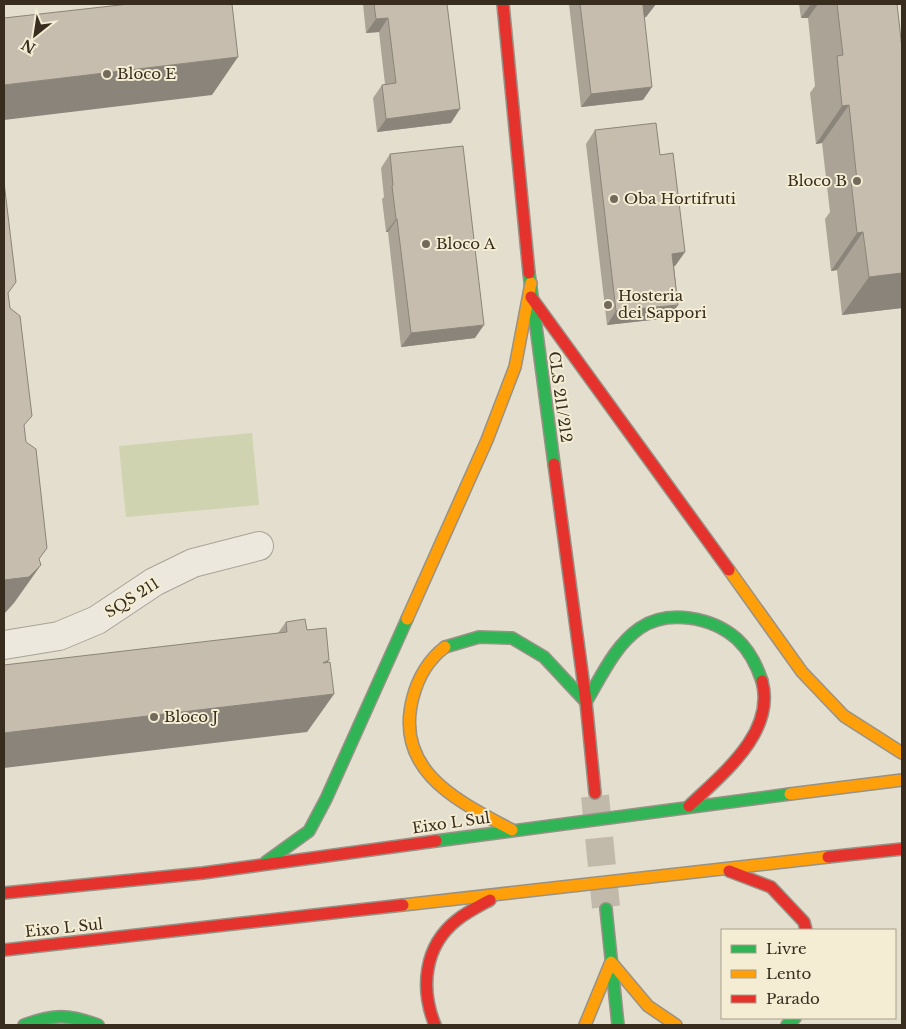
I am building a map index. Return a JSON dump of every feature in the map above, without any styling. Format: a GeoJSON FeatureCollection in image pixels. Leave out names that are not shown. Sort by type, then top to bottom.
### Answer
{"type":"FeatureCollection","features":[{"type":"Feature","properties":{"kind":"main road","name":"CLS 211/212"},"geometry":{"type":"LineString","coordinates":[[503,4],[531,297],[586,702],[595,793]]}},
{"type":"Feature","properties":{"kind":"main road"},"geometry":{"type":"LineString","coordinates":[[263,864],[309,831],[326,799],[487,440],[515,367],[531,283]]}},
{"type":"Feature","properties":{"kind":"main road"},"geometry":{"type":"LineString","coordinates":[[531,297],[802,672],[844,716],[902,753]]}},
{"type":"Feature","properties":{"kind":"main road"},"geometry":{"type":"LineString","coordinates":[[512,830],[448,794],[424,770],[409,739],[410,702],[424,671],[444,647],[478,636],[512,638],[546,657],[586,702],[612,659],[640,628],[669,617],[701,619],[736,638],[755,663],[765,696],[755,733],[733,762],[689,806]]}},
{"type":"Feature","properties":{"kind":"main road","name":"Eixo L Sul"},"geometry":{"type":"LineString","coordinates":[[4,893],[263,864],[689,806],[902,780]]}},
{"type":"Feature","properties":{"kind":"main road","name":"Eixo L Sul"},"geometry":{"type":"LineString","coordinates":[[4,950],[902,849]]}},
{"type":"Feature","properties":{"kind":"main road"},"geometry":{"type":"LineString","coordinates":[[726,869],[771,887],[804,922],[806,929]]}},
{"type":"Feature","properties":{"kind":"main road"},"geometry":{"type":"LineString","coordinates":[[435,1025],[428,1010],[424,980],[435,947],[453,923],[498,895]]}},
{"type":"Feature","properties":{"kind":"main road"},"geometry":{"type":"LineString","coordinates":[[606,909],[618,1025]]}},
{"type":"Feature","properties":{"kind":"main road"},"geometry":{"type":"LineString","coordinates":[[585,1025],[611,962]]}},
{"type":"Feature","properties":{"kind":"main road"},"geometry":{"type":"LineString","coordinates":[[611,962],[648,1006],[676,1025]]}},
{"type":"Feature","properties":{"kind":"main road"},"geometry":{"type":"LineString","coordinates":[[24,1025],[43,1018],[74,1016],[98,1025]]}},
{"type":"Feature","properties":{"kind":"street","name":"SQS 211"},"geometry":{"type":"LineString","coordinates":[[4,645],[59,636],[97,620],[154,582],[193,563],[259,546]]}},
{"type":"Feature","properties":{"kind":"green space"},"geometry":{"type":"Polygon","coordinates":[[[252,433],[259,505],[126,517],[119,446],[252,433]]]}},
{"type":"Feature","properties":{"kind":"building"},"geometry":{"type":"Polygon","coordinates":[[[129,4],[232,4],[238,57],[4,85],[4,18],[129,4]]]}},
{"type":"Feature","properties":{"kind":"building"},"geometry":{"type":"Polygon","coordinates":[[[374,4],[447,4],[460,109],[386,119],[382,85],[396,83],[388,18],[376,19],[374,4]]]}},
{"type":"Feature","properties":{"kind":"building"},"geometry":{"type":"Polygon","coordinates":[[[580,4],[654,4],[643,5],[652,87],[591,94],[580,4]]]}},
{"type":"Feature","properties":{"kind":"building"},"geometry":{"type":"Polygon","coordinates":[[[837,4],[897,4],[902,48],[902,273],[869,277],[863,232],[857,233],[851,181],[857,181],[849,105],[842,106],[837,56],[843,55],[837,4]]]}},
{"type":"Feature","properties":{"kind":"building"},"geometry":{"type":"Polygon","coordinates":[[[656,123],[660,155],[673,153],[685,252],[672,254],[678,305],[616,311],[595,130],[656,123]]]}},
{"type":"Feature","properties":{"kind":"building","name":"Bloco A"},"geometry":{"type":"Polygon","coordinates":[[[463,146],[484,325],[411,333],[392,186],[390,154],[463,146]]]}},
{"type":"Feature","properties":{"kind":"building"},"geometry":{"type":"Polygon","coordinates":[[[4,182],[16,282],[8,293],[10,308],[20,316],[32,416],[24,425],[26,442],[36,449],[47,548],[39,559],[41,565],[29,577],[4,580],[4,182]]]}},
{"type":"Feature","properties":{"kind":"building"},"geometry":{"type":"Polygon","coordinates":[[[305,619],[307,630],[326,628],[329,660],[323,663],[330,662],[334,694],[4,733],[4,665],[287,632],[286,622],[305,619]]]}},
{"type":"Feature","properties":{"kind":"tunnel"},"geometry":{"type":"LineString","coordinates":[[595,796],[606,907]]}},
{"type":"Feature","properties":{"kind":"traffic: fast"},"geometry":{"type":"LineString","coordinates":[[529,273],[554,464]]}},
{"type":"Feature","properties":{"kind":"traffic: fast"},"geometry":{"type":"LineString","coordinates":[[445,647],[479,637],[512,638],[544,657],[586,702],[609,662],[631,635],[651,622],[676,617],[690,618],[715,625],[737,639],[752,658],[762,681]]}},
{"type":"Feature","properties":{"kind":"traffic: fast"},"geometry":{"type":"LineString","coordinates":[[266,862],[309,831],[326,799],[407,619]]}},
{"type":"Feature","properties":{"kind":"traffic: fast"},"geometry":{"type":"LineString","coordinates":[[436,841],[790,794]]}},
{"type":"Feature","properties":{"kind":"traffic: fast"},"geometry":{"type":"LineString","coordinates":[[606,909],[618,1025]]}},
{"type":"Feature","properties":{"kind":"traffic: fast"},"geometry":{"type":"LineString","coordinates":[[24,1025],[53,1017],[69,1017],[98,1025]]}},
{"type":"Feature","properties":{"kind":"traffic: fast"},"geometry":{"type":"LineString","coordinates":[[787,1025],[794,1019]]}},
{"type":"Feature","properties":{"kind":"traffic: slow"},"geometry":{"type":"LineString","coordinates":[[407,619],[487,440],[515,367],[531,283]]}},
{"type":"Feature","properties":{"kind":"traffic: slow"},"geometry":{"type":"LineString","coordinates":[[729,570],[802,672],[844,716],[902,753]]}},
{"type":"Feature","properties":{"kind":"traffic: slow"},"geometry":{"type":"LineString","coordinates":[[445,647],[429,663],[415,690],[409,723],[412,745],[421,764],[452,795],[512,830]]}},
{"type":"Feature","properties":{"kind":"traffic: slow"},"geometry":{"type":"LineString","coordinates":[[790,794],[902,780]]}},
{"type":"Feature","properties":{"kind":"traffic: slow"},"geometry":{"type":"LineString","coordinates":[[403,905],[828,857]]}},
{"type":"Feature","properties":{"kind":"traffic: slow"},"geometry":{"type":"LineString","coordinates":[[585,1025],[611,962],[648,1006],[676,1025]]}},
{"type":"Feature","properties":{"kind":"traffic: jam"},"geometry":{"type":"LineString","coordinates":[[503,4],[529,273]]}},
{"type":"Feature","properties":{"kind":"traffic: jam"},"geometry":{"type":"LineString","coordinates":[[531,297],[729,570]]}},
{"type":"Feature","properties":{"kind":"traffic: jam"},"geometry":{"type":"LineString","coordinates":[[554,464],[586,702],[595,793]]}},
{"type":"Feature","properties":{"kind":"traffic: jam"},"geometry":{"type":"LineString","coordinates":[[689,806],[730,766],[754,735],[761,718],[764,700],[762,681]]}},
{"type":"Feature","properties":{"kind":"traffic: jam"},"geometry":{"type":"LineString","coordinates":[[4,893],[203,873],[436,841]]}},
{"type":"Feature","properties":{"kind":"traffic: jam"},"geometry":{"type":"LineString","coordinates":[[828,857],[902,849]]}},
{"type":"Feature","properties":{"kind":"traffic: jam"},"geometry":{"type":"LineString","coordinates":[[729,871],[771,887],[804,922],[806,929]]}},
{"type":"Feature","properties":{"kind":"traffic: jam"},"geometry":{"type":"LineString","coordinates":[[435,1025],[427,997],[428,968],[432,955],[446,930],[457,920],[490,900]]}},
{"type":"Feature","properties":{"kind":"traffic: jam"},"geometry":{"type":"LineString","coordinates":[[4,950],[403,905]]}},
{"type":"Feature","properties":{"kind":"place","name":"Bloco E"},"geometry":{"type":"Point","coordinates":[107,74]}},
{"type":"Feature","properties":{"kind":"place","name":"Bloco B"},"geometry":{"type":"Point","coordinates":[857,181]}},
{"type":"Feature","properties":{"kind":"place","name":"Oba Hortifruti"},"geometry":{"type":"Point","coordinates":[614,199]}},
{"type":"Feature","properties":{"kind":"place","name":"Bloco A"},"geometry":{"type":"Point","coordinates":[426,244]}},
{"type":"Feature","properties":{"kind":"place","name":"Hosteria dei Sappori"},"geometry":{"type":"Point","coordinates":[608,305]}},
{"type":"Feature","properties":{"kind":"place","name":"Bloco J"},"geometry":{"type":"Point","coordinates":[154,717]}}]}
